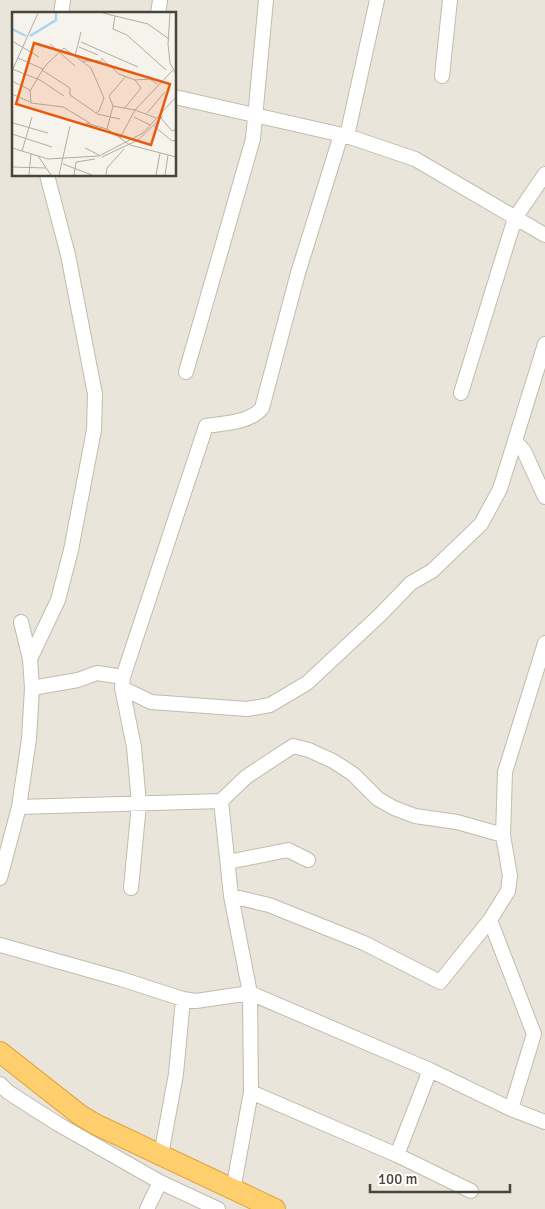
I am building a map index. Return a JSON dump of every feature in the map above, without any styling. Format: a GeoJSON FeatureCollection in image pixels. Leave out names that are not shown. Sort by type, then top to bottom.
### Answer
{"type":"FeatureCollection","features":[{"type":"Feature","properties":{"kind":"highway"},"geometry":{"type":"LineString","coordinates":[[0,1052],[80,1115],[95,1124],[161,1154],[268,1208]]}},
{"type":"Feature","properties":{"kind":"street"},"geometry":{"type":"LineString","coordinates":[[186,372],[253,139],[266,0]]}},
{"type":"Feature","properties":{"kind":"street"},"geometry":{"type":"LineString","coordinates":[[131,888],[139,804],[134,747],[123,682],[206,426],[245,419],[257,414],[262,408],[298,272],[344,135],[377,0]]}},
{"type":"Feature","properties":{"kind":"street"},"geometry":{"type":"LineString","coordinates":[[442,76],[450,0]]}},
{"type":"Feature","properties":{"kind":"street"},"geometry":{"type":"LineString","coordinates":[[176,97],[344,135],[415,160],[545,235]]}},
{"type":"Feature","properties":{"kind":"street"},"geometry":{"type":"LineString","coordinates":[[461,393],[515,218],[545,174]]}},
{"type":"Feature","properties":{"kind":"street"},"geometry":{"type":"LineString","coordinates":[[30,659],[58,600],[71,550],[94,430],[95,394],[68,255],[47,176]]}},
{"type":"Feature","properties":{"kind":"street"},"geometry":{"type":"LineString","coordinates":[[32,688],[78,680],[97,673],[123,682],[151,702],[247,709],[270,705],[307,683],[411,583],[432,571],[481,524],[500,489],[542,366],[545,344]]}},
{"type":"Feature","properties":{"kind":"street"},"geometry":{"type":"LineString","coordinates":[[515,441],[524,451],[545,497]]}},
{"type":"Feature","properties":{"kind":"street"},"geometry":{"type":"LineString","coordinates":[[0,878],[19,807],[29,739],[32,688],[30,659],[20,622]]}},
{"type":"Feature","properties":{"kind":"street"},"geometry":{"type":"LineString","coordinates":[[231,896],[269,905],[364,943],[440,982],[490,920],[508,891],[510,876],[503,834],[505,772],[545,643]]}},
{"type":"Feature","properties":{"kind":"street"},"geometry":{"type":"LineString","coordinates":[[19,807],[221,801],[246,777],[293,746],[309,750],[333,761],[353,774],[378,799],[394,808],[415,816],[458,822],[503,834]]}},
{"type":"Feature","properties":{"kind":"street"},"geometry":{"type":"LineString","coordinates":[[221,801],[231,896],[250,993],[251,1092],[233,1190]]}},
{"type":"Feature","properties":{"kind":"street"},"geometry":{"type":"LineString","coordinates":[[228,862],[288,850],[308,860]]}},
{"type":"Feature","properties":{"kind":"street"},"geometry":{"type":"LineString","coordinates":[[490,920],[534,1034],[511,1109]]}},
{"type":"Feature","properties":{"kind":"street"},"geometry":{"type":"LineString","coordinates":[[0,945],[121,979],[183,999],[196,1001],[250,993],[430,1070],[511,1109],[545,1122]]}},
{"type":"Feature","properties":{"kind":"street"},"geometry":{"type":"LineString","coordinates":[[161,1154],[176,1074],[183,999]]}},
{"type":"Feature","properties":{"kind":"street"},"geometry":{"type":"LineString","coordinates":[[397,1155],[430,1070]]}},
{"type":"Feature","properties":{"kind":"street"},"geometry":{"type":"LineString","coordinates":[[0,1084],[8,1092],[58,1124],[160,1182],[218,1209]]}},
{"type":"Feature","properties":{"kind":"street"},"geometry":{"type":"LineString","coordinates":[[251,1092],[397,1155],[471,1191]]}},
{"type":"Feature","properties":{"kind":"street"},"geometry":{"type":"LineString","coordinates":[[147,1209],[160,1182]]}},
{"type":"Feature","properties":{"kind":"shaded area"},"geometry":{"type":"Polygon","coordinates":[[[0,0],[545,0],[545,1209],[0,1209],[0,0]]]}}]}
